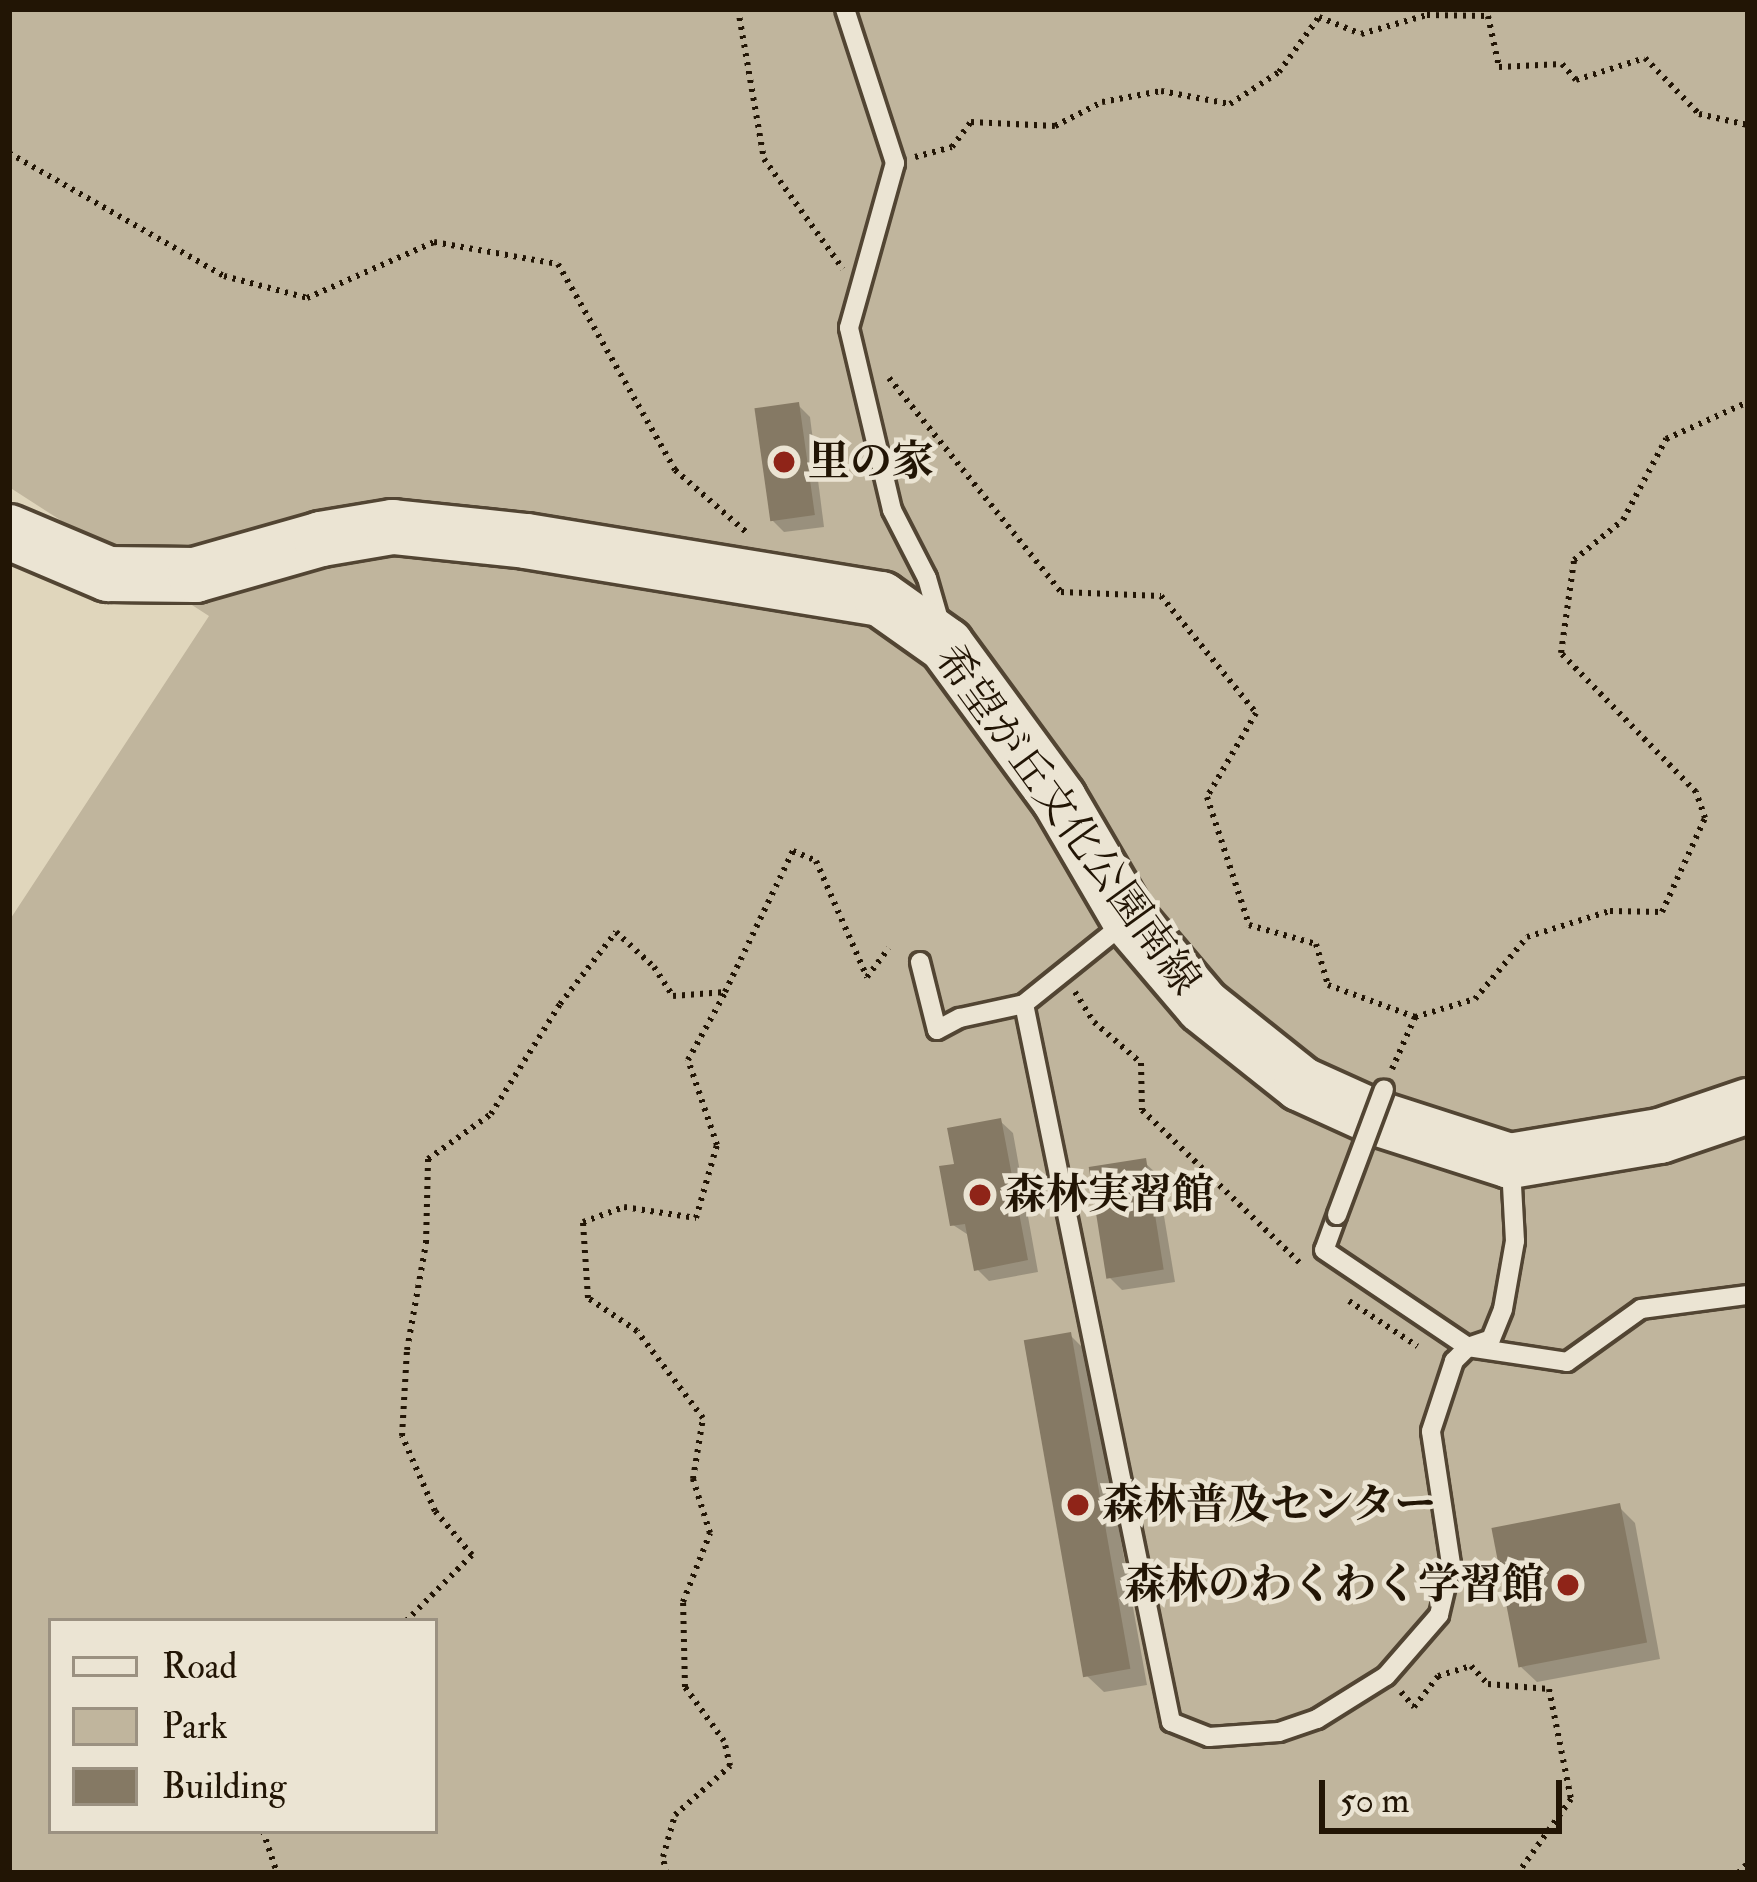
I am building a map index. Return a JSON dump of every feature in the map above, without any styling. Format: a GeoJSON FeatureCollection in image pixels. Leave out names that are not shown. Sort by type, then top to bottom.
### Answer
{"type":"FeatureCollection","features":[{"type":"Feature","properties":{"kind":"main road","name":"希望が丘文化公園南線"},"geometry":{"type":"LineString","coordinates":[[9,532],[108,574],[195,575],[321,538],[393,527],[526,541],[881,599],[946,645],[1059,799],[1130,919],[1203,1006],[1301,1084],[1376,1118],[1510,1161],[1660,1136],[1748,1106]]}},
{"type":"Feature","properties":{"kind":"lane"},"geometry":{"type":"LineString","coordinates":[[845,9],[895,163],[849,328],[892,510],[927,578],[946,645]]}},
{"type":"Feature","properties":{"kind":"lane"},"geometry":{"type":"LineString","coordinates":[[920,962],[938,1030],[960,1018],[1024,1004],[1130,919]]}},
{"type":"Feature","properties":{"kind":"lane"},"geometry":{"type":"LineString","coordinates":[[1024,1004],[1171,1722],[1209,1737],[1279,1732],[1348,1704],[1386,1676],[1439,1615],[1450,1564],[1431,1431],[1461,1354],[1491,1339],[1514,1265],[1510,1161]]}},
{"type":"Feature","properties":{"kind":"lane"},"geometry":{"type":"LineString","coordinates":[[1384,1089],[1324,1250],[1461,1354],[1567,1362],[1640,1309],[1748,1295]]}},
{"type":"Feature","properties":{"kind":"path"},"geometry":{"type":"LineString","coordinates":[[738,9],[764,159],[859,291]]}},
{"type":"Feature","properties":{"kind":"path"},"geometry":{"type":"LineString","coordinates":[[895,163],[952,147],[971,122],[1054,126],[1102,102],[1160,91],[1230,104],[1279,73],[1319,17],[1361,34],[1426,15],[1488,16],[1499,68],[1562,64],[1576,80],[1645,58],[1699,114],[1748,125]]}},
{"type":"Feature","properties":{"kind":"path"},"geometry":{"type":"LineString","coordinates":[[9,152],[224,276],[307,298],[434,242],[557,264],[675,470],[754,540]]}},
{"type":"Feature","properties":{"kind":"path"},"geometry":{"type":"LineString","coordinates":[[849,328],[1061,592],[1161,596],[1256,712],[1207,796],[1249,926],[1316,944],[1328,985],[1415,1017],[1475,1000],[1527,937],[1610,911],[1662,912],[1705,818],[1696,792],[1561,653],[1574,560],[1624,520],[1666,439],[1748,402]]}},
{"type":"Feature","properties":{"kind":"path"},"geometry":{"type":"LineString","coordinates":[[666,1873],[663,1857],[675,1815],[730,1766],[724,1741],[685,1687],[682,1602],[710,1533],[693,1478],[703,1418],[637,1331],[588,1298],[583,1222],[624,1207],[696,1217],[717,1145],[688,1060],[793,850],[816,861],[867,976],[889,947]]}},
{"type":"Feature","properties":{"kind":"path"},"geometry":{"type":"LineString","coordinates":[[409,1618],[472,1555],[435,1511],[402,1436],[407,1350],[426,1243],[428,1159],[491,1114],[560,1004],[616,932],[654,967],[673,996],[725,992]]}},
{"type":"Feature","properties":{"kind":"path"},"geometry":{"type":"LineString","coordinates":[[1064,975],[1094,1022],[1141,1063],[1142,1110],[1305,1268]]}},
{"type":"Feature","properties":{"kind":"path"},"geometry":{"type":"LineString","coordinates":[[1384,1089],[1415,1017]]}},
{"type":"Feature","properties":{"kind":"path"},"geometry":{"type":"LineString","coordinates":[[1343,1297],[1400,1340],[1461,1354]]}},
{"type":"Feature","properties":{"kind":"path"},"geometry":{"type":"LineString","coordinates":[[1386,1676],[1414,1707],[1438,1676],[1471,1666],[1488,1684],[1549,1689],[1571,1798],[1518,1873]]}},
{"type":"Feature","properties":{"kind":"path"},"geometry":{"type":"LineString","coordinates":[[264,1834],[277,1873]]}},
{"type":"Feature","properties":{"kind":"path"},"geometry":{"type":"LineString","coordinates":[[1738,1873],[1748,1863]]}},
{"type":"Feature","properties":{"kind":"green space"},"geometry":{"type":"Polygon","coordinates":[[[9,9],[1748,9],[1748,1873],[9,1873],[9,921],[209,616],[9,487],[9,9]]]}},
{"type":"Feature","properties":{"kind":"building","name":"里の家"},"geometry":{"type":"Polygon","coordinates":[[[799,402],[815,515],[770,521],[754,408],[799,402]]]}},
{"type":"Feature","properties":{"kind":"building","name":"森林実習館"},"geometry":{"type":"Polygon","coordinates":[[[1001,1118],[1028,1260],[974,1271],[965,1224],[950,1226],[939,1166],[954,1164],[947,1128],[1001,1118]]]}},
{"type":"Feature","properties":{"kind":"building"},"geometry":{"type":"Polygon","coordinates":[[[1146,1158],[1164,1270],[1106,1279],[1089,1167],[1146,1158]]]}},
{"type":"Feature","properties":{"kind":"building","name":"森林普及センター"},"geometry":{"type":"Polygon","coordinates":[[[1071,1332],[1130,1669],[1083,1677],[1024,1340],[1071,1332]]]}},
{"type":"Feature","properties":{"kind":"building","name":"森林のわくわく学習館"},"geometry":{"type":"Polygon","coordinates":[[[1620,1503],[1647,1642],[1519,1667],[1491,1528],[1620,1503]]]}},
{"type":"Feature","properties":{"kind":"place","name":"里の家"},"geometry":{"type":"Point","coordinates":[784,462]}},
{"type":"Feature","properties":{"kind":"place","name":"森林実習館"},"geometry":{"type":"Point","coordinates":[980,1195]}},
{"type":"Feature","properties":{"kind":"place","name":"森林普及センター"},"geometry":{"type":"Point","coordinates":[1078,1505]}},
{"type":"Feature","properties":{"kind":"place","name":"森林のわくわく学習館"},"geometry":{"type":"Point","coordinates":[1568,1585]}}]}
